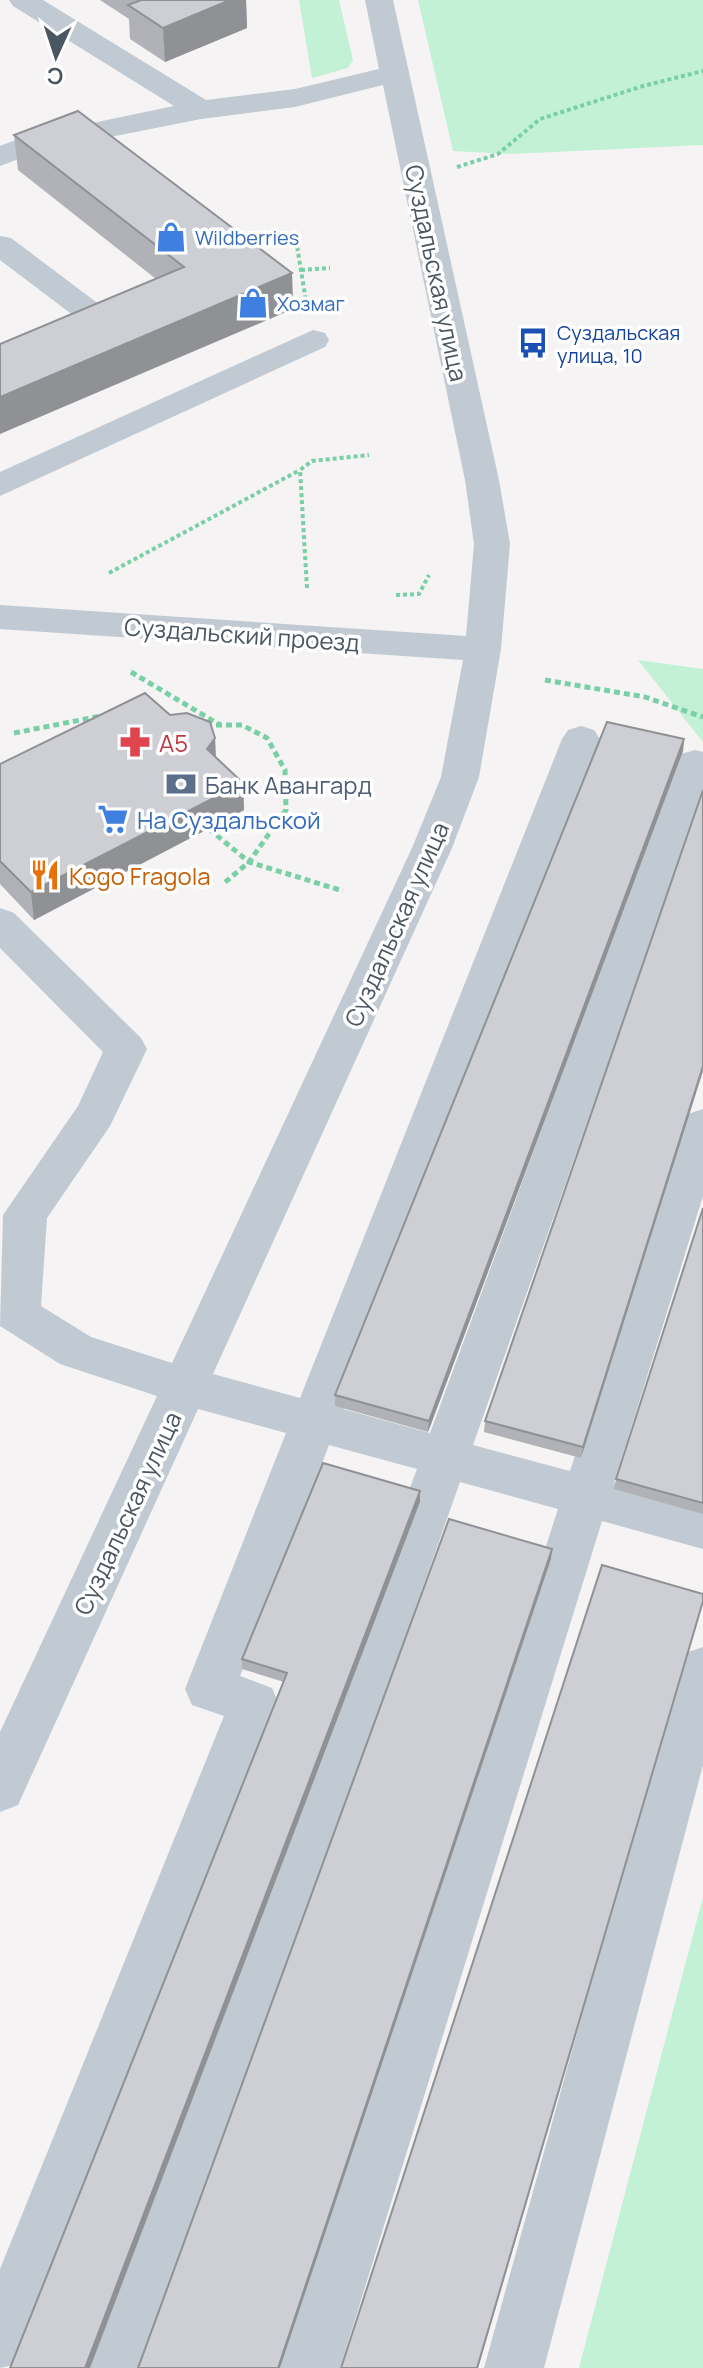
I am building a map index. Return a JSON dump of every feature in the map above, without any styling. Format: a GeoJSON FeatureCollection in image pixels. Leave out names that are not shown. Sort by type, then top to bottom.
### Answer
{"type":"FeatureCollection","features":[{"type":"Feature","properties":{"kind":"street"},"geometry":{"type":"LineString","coordinates":[[0,6],[15,0]]}},
{"type":"Feature","properties":{"kind":"street"},"geometry":{"type":"LineString","coordinates":[[23,0],[201,110]]}},
{"type":"Feature","properties":{"kind":"street","name":"Суздальская улица"},"geometry":{"type":"LineString","coordinates":[[2,1778],[185,1386],[437,834],[460,777],[483,649],[492,544],[482,480],[379,0]]}},
{"type":"Feature","properties":{"kind":"street"},"geometry":{"type":"LineString","coordinates":[[0,157],[32,144],[201,110],[295,98],[393,74]]}},
{"type":"Feature","properties":{"kind":"street"},"geometry":{"type":"LineString","coordinates":[[0,245],[97,318],[0,359]]}},
{"type":"Feature","properties":{"kind":"street"},"geometry":{"type":"LineString","coordinates":[[0,485],[313,340]]}},
{"type":"Feature","properties":{"kind":"street","name":"Суздальский проезд"},"geometry":{"type":"LineString","coordinates":[[0,617],[483,649]]}},
{"type":"Feature","properties":{"kind":"street"},"geometry":{"type":"LineString","coordinates":[[0,2342],[254,1704],[210,1689],[581,739]]}},
{"type":"Feature","properties":{"kind":"street"},"geometry":{"type":"LineString","coordinates":[[117,2368],[445,1458],[699,740]]}},
{"type":"Feature","properties":{"kind":"street"},"geometry":{"type":"LineString","coordinates":[[0,923],[126,1049],[95,1114],[25,1215],[17,1315],[76,1351],[185,1386],[703,1528]]}},
{"type":"Feature","properties":{"kind":"street"},"geometry":{"type":"LineString","coordinates":[[310,2368],[703,1126]]}},
{"type":"Feature","properties":{"kind":"street"},"geometry":{"type":"LineString","coordinates":[[514,2368],[703,1669]]}},
{"type":"Feature","properties":{"kind":"path"},"geometry":{"type":"LineString","coordinates":[[456,167],[498,154],[540,119],[703,71]]}},
{"type":"Feature","properties":{"kind":"path"},"geometry":{"type":"LineString","coordinates":[[296,240],[313,340]]}},
{"type":"Feature","properties":{"kind":"path"},"geometry":{"type":"LineString","coordinates":[[301,270],[330,268]]}},
{"type":"Feature","properties":{"kind":"path"},"geometry":{"type":"LineString","coordinates":[[109,573],[312,461],[369,455]]}},
{"type":"Feature","properties":{"kind":"path"},"geometry":{"type":"LineString","coordinates":[[300,470],[307,588]]}},
{"type":"Feature","properties":{"kind":"path"},"geometry":{"type":"LineString","coordinates":[[396,595],[419,594],[429,575]]}},
{"type":"Feature","properties":{"kind":"path"},"geometry":{"type":"LineString","coordinates":[[131,672],[220,725]]}},
{"type":"Feature","properties":{"kind":"path"},"geometry":{"type":"LineString","coordinates":[[545,680],[605,688],[678,705],[699,740]]}},
{"type":"Feature","properties":{"kind":"path"},"geometry":{"type":"LineString","coordinates":[[14,733],[112,716]]}},
{"type":"Feature","properties":{"kind":"path"},"geometry":{"type":"LineString","coordinates":[[196,725],[242,725],[267,738],[285,770],[286,810],[249,862],[223,884]]}},
{"type":"Feature","properties":{"kind":"path"},"geometry":{"type":"LineString","coordinates":[[209,829],[249,862],[343,891]]}},
{"type":"Feature","properties":{"kind":"green space"},"geometry":{"type":"Polygon","coordinates":[[[299,0],[339,0],[353,60],[348,68],[312,78],[299,0]]]}},
{"type":"Feature","properties":{"kind":"green space"},"geometry":{"type":"Polygon","coordinates":[[[418,0],[703,0],[703,145],[511,154],[453,151],[418,0]]]}},
{"type":"Feature","properties":{"kind":"green space"},"geometry":{"type":"Polygon","coordinates":[[[638,660],[703,669],[703,742],[638,660]]]}},
{"type":"Feature","properties":{"kind":"green space"},"geometry":{"type":"Polygon","coordinates":[[[703,1897],[703,2368],[579,2368],[703,1897]]]}},
{"type":"Feature","properties":{"kind":"building"},"geometry":{"type":"Polygon","coordinates":[[[141,0],[230,0],[163,28],[128,5],[141,0]]]}},
{"type":"Feature","properties":{"kind":"building"},"geometry":{"type":"Polygon","coordinates":[[[78,111],[292,273],[0,397],[0,344],[184,267],[14,135],[78,111]]]}},
{"type":"Feature","properties":{"kind":"building","name":"На Суздальской"},"geometry":{"type":"Polygon","coordinates":[[[145,693],[170,715],[187,713],[210,722],[215,738],[207,749],[243,783],[31,892],[0,861],[0,764],[145,693]]]}},
{"type":"Feature","properties":{"kind":"building"},"geometry":{"type":"Polygon","coordinates":[[[607,722],[684,739],[429,1421],[335,1395],[607,722]]]}},
{"type":"Feature","properties":{"kind":"building"},"geometry":{"type":"Polygon","coordinates":[[[703,790],[703,1066],[583,1447],[485,1421],[703,790]]]}},
{"type":"Feature","properties":{"kind":"building"},"geometry":{"type":"Polygon","coordinates":[[[703,1208],[703,1503],[616,1479],[703,1208]]]}},
{"type":"Feature","properties":{"kind":"building"},"geometry":{"type":"Polygon","coordinates":[[[323,1463],[420,1491],[85,2368],[10,2368],[287,1673],[242,1659],[323,1463]]]}},
{"type":"Feature","properties":{"kind":"building"},"geometry":{"type":"Polygon","coordinates":[[[449,1519],[552,1549],[278,2368],[138,2368],[449,1519]]]}},
{"type":"Feature","properties":{"kind":"building"},"geometry":{"type":"Polygon","coordinates":[[[602,1565],[703,1594],[703,1601],[477,2368],[341,2368],[602,1565]]]}},
{"type":"Feature","properties":{"kind":"place","name":"Wildberries"},"geometry":{"type":"Point","coordinates":[171,237]}},
{"type":"Feature","properties":{"kind":"place","name":"Хозмаг"},"geometry":{"type":"Point","coordinates":[253,303]}},
{"type":"Feature","properties":{"kind":"place","name":"Суздальская улица, 10"},"geometry":{"type":"Point","coordinates":[533,343]}},
{"type":"Feature","properties":{"kind":"place","name":"А5"},"geometry":{"type":"Point","coordinates":[135,742]}},
{"type":"Feature","properties":{"kind":"place","name":"Банк Авангард"},"geometry":{"type":"Point","coordinates":[181,784]}},
{"type":"Feature","properties":{"kind":"place","name":"На Суздальской"},"geometry":{"type":"Point","coordinates":[113,819]}},
{"type":"Feature","properties":{"kind":"place","name":"Kogo Fragola"},"geometry":{"type":"Point","coordinates":[45,875]}}]}
